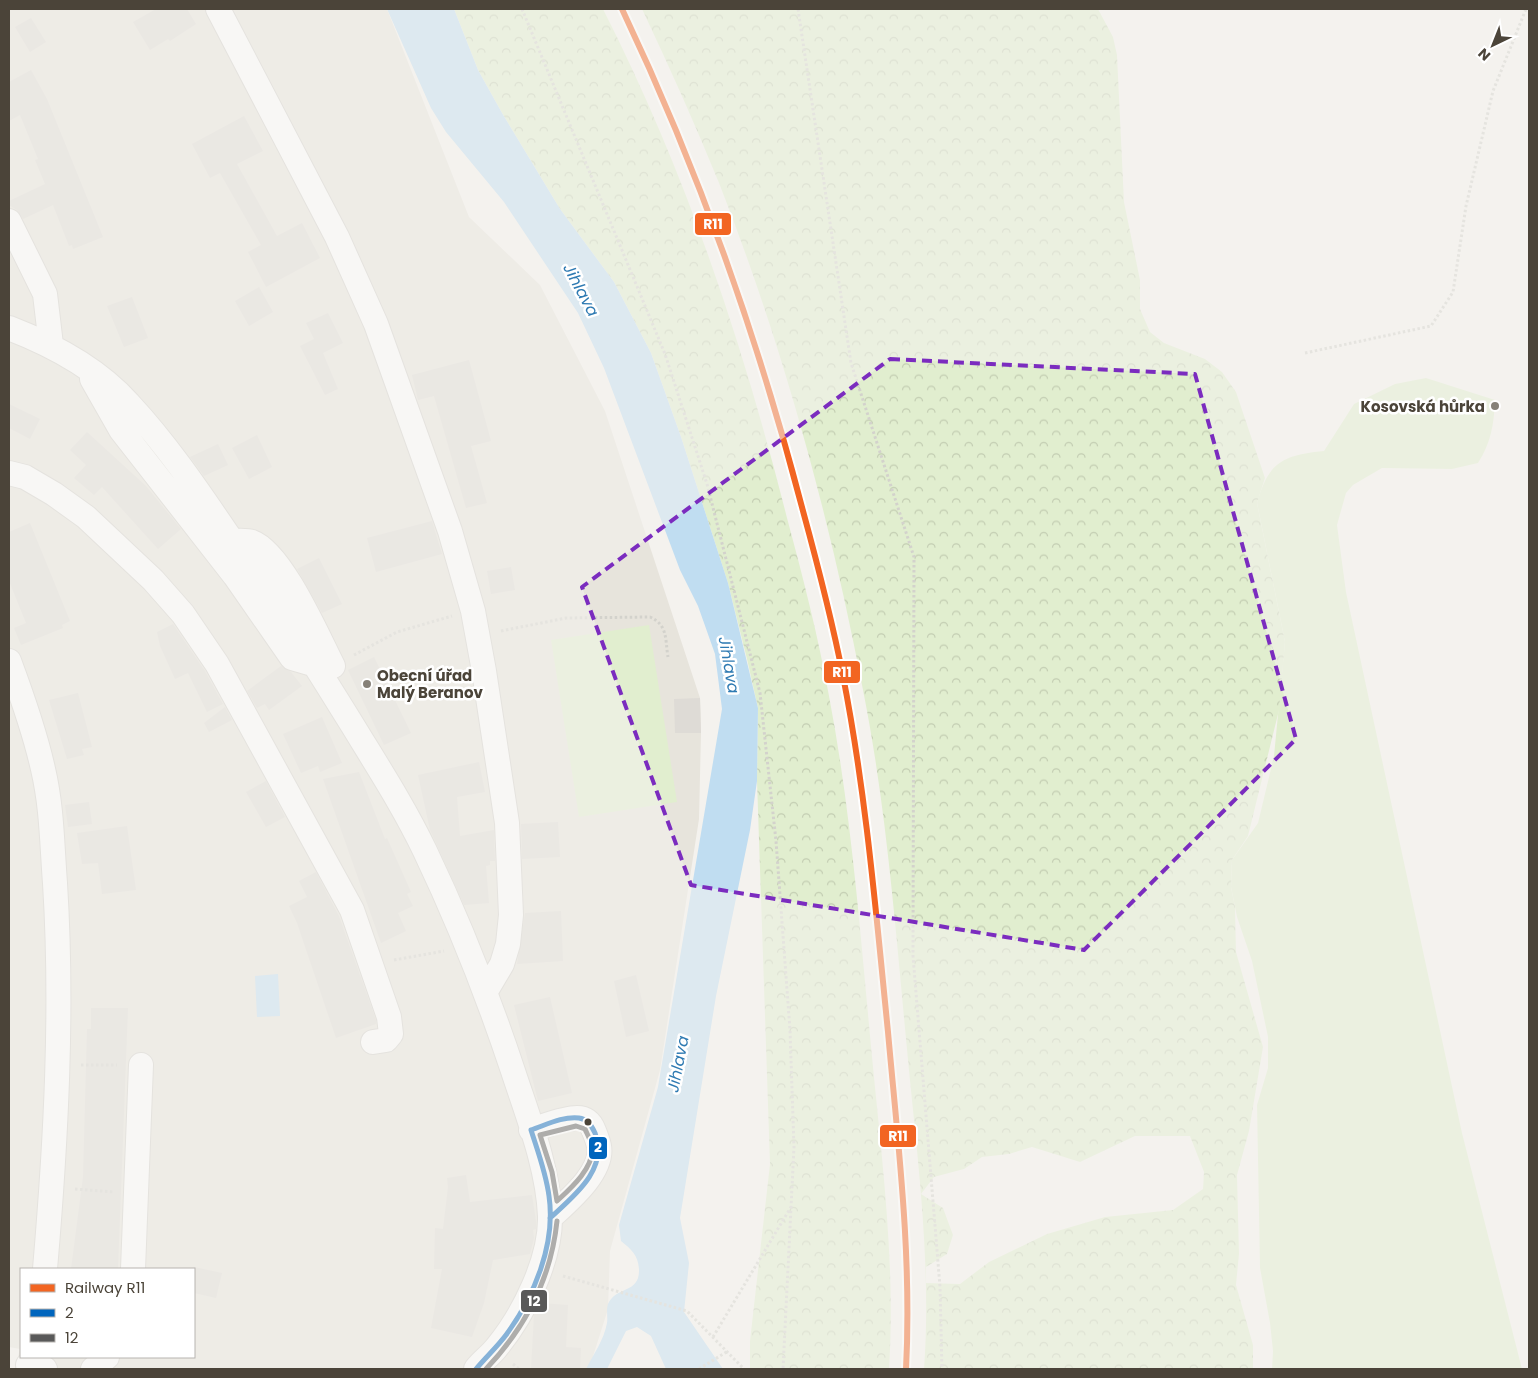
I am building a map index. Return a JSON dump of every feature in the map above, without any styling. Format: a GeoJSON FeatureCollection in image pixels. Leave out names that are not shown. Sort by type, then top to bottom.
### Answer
{"type":"FeatureCollection","features":[{"type":"Feature","properties":{"kind":"street"},"geometry":{"type":"LineString","coordinates":[[218,9],[337,237],[376,324],[450,531],[472,611],[478,636],[507,823],[511,915],[508,944],[502,964],[486,991]]}},
{"type":"Feature","properties":{"kind":"street"},"geometry":{"type":"LineString","coordinates":[[9,221],[44,294],[51,345]]}},
{"type":"Feature","properties":{"kind":"street"},"geometry":{"type":"LineString","coordinates":[[9,328],[51,345],[87,368],[128,402],[160,441],[325,665],[358,734],[398,799],[425,851],[486,991],[546,1180],[550,1218],[541,1269],[526,1301],[497,1347],[476,1369]]}},
{"type":"Feature","properties":{"kind":"street"},"geometry":{"type":"LineString","coordinates":[[87,368],[121,430],[235,576],[287,652],[292,658],[325,665]]}},
{"type":"Feature","properties":{"kind":"street"},"geometry":{"type":"LineString","coordinates":[[9,473],[32,481],[86,517],[153,580],[183,614],[217,664],[352,910],[389,1017],[391,1034],[386,1040],[374,1042]]}},
{"type":"Feature","properties":{"kind":"street"},"geometry":{"type":"LineString","coordinates":[[9,661],[22,695],[43,768],[49,801],[58,932],[58,1065],[52,1188],[45,1268]]}},
{"type":"Feature","properties":{"kind":"street"},"geometry":{"type":"LineString","coordinates":[[133,1268],[141,1065]]}},
{"type":"Feature","properties":{"kind":"street"},"geometry":{"type":"LineString","coordinates":[[531,1130],[575,1118],[584,1119],[591,1124],[600,1147],[598,1160],[591,1174],[577,1193],[550,1218]]}},
{"type":"Feature","properties":{"kind":"street"},"geometry":{"type":"LineString","coordinates":[[93,1369],[106,1358]]}},
{"type":"Feature","properties":{"kind":"path"},"geometry":{"type":"LineString","coordinates":[[522,9],[665,354],[707,484],[760,693],[776,842],[790,1030],[794,1147],[783,1369]]}},
{"type":"Feature","properties":{"kind":"path"},"geometry":{"type":"LineString","coordinates":[[798,9],[851,363],[914,557],[913,956],[940,1287],[942,1369]]}},
{"type":"Feature","properties":{"kind":"path"},"geometry":{"type":"LineString","coordinates":[[1306,353],[1431,326],[1453,292],[1466,206],[1493,91],[1526,9]]}},
{"type":"Feature","properties":{"kind":"path"},"geometry":{"type":"LineString","coordinates":[[325,665],[397,632],[472,611]]}},
{"type":"Feature","properties":{"kind":"path"},"geometry":{"type":"LineString","coordinates":[[478,636],[566,618],[650,617],[660,622],[664,628],[668,657]]}},
{"type":"Feature","properties":{"kind":"path"},"geometry":{"type":"LineString","coordinates":[[366,948],[396,961],[466,946]]}},
{"type":"Feature","properties":{"kind":"path"},"geometry":{"type":"LineString","coordinates":[[58,1065],[141,1065]]}},
{"type":"Feature","properties":{"kind":"path"},"geometry":{"type":"LineString","coordinates":[[52,1188],[136,1194]]}},
{"type":"Feature","properties":{"kind":"path"},"geometry":{"type":"LineString","coordinates":[[714,1337],[791,1207]]}},
{"type":"Feature","properties":{"kind":"path"},"geometry":{"type":"LineString","coordinates":[[587,1283],[688,1311],[744,1369]]}},
{"type":"Feature","properties":{"kind":"path"},"geometry":{"type":"LineString","coordinates":[[699,1369],[728,1351]]}},
{"type":"Feature","properties":{"kind":"highlighted area"},"geometry":{"type":"Polygon","coordinates":[[[890,359],[1195,374],[1296,739],[1084,950],[691,885],[582,587],[890,359]]]}},
{"type":"Feature","properties":{"kind":"shaded area"},"geometry":{"type":"Polygon","coordinates":[[[9,9],[387,9],[469,217],[540,285],[605,411],[700,698],[699,819],[660,1070],[610,1251],[608,1309],[589,1369],[15,1369],[20,1349],[9,1347],[9,9]]]}},
{"type":"Feature","properties":{"kind":"green space"},"geometry":{"type":"Polygon","coordinates":[[[454,9],[603,9],[633,70],[686,195],[731,322],[770,452],[799,562],[820,651],[837,739],[859,914],[883,1167],[891,1288],[889,1369],[750,1369],[750,1341],[770,1164],[757,781],[758,708],[728,583],[681,437],[651,353],[614,282],[560,209],[502,113],[478,70],[454,9]]]}},
{"type":"Feature","properties":{"kind":"green space"},"geometry":{"type":"Polygon","coordinates":[[[642,9],[1098,9],[1113,37],[1117,55],[1124,202],[1140,280],[1140,309],[1150,332],[1164,343],[1205,359],[1222,372],[1236,392],[1265,478],[1257,503],[1285,642],[1279,710],[1248,836],[1232,860],[1231,887],[1235,907],[1236,952],[1263,1047],[1249,1131],[1237,1175],[1239,1254],[1236,1285],[1253,1345],[1253,1369],[924,1369],[926,1287],[921,1194],[943,1208],[953,1235],[947,1254],[926,1267],[926,1283],[960,1284],[989,1262],[1047,1234],[1105,1217],[1173,1210],[1203,1189],[1204,1172],[1190,1136],[1135,1136],[1080,1162],[1032,1147],[1009,1154],[982,1157],[964,1169],[934,1177],[921,1194],[884,820],[863,690],[836,561],[803,433],[764,307],[719,183],[642,9]]]}},
{"type":"Feature","properties":{"kind":"green space"},"geometry":{"type":"Polygon","coordinates":[[[1426,378],[1495,400],[1491,433],[1478,463],[1452,469],[1382,468],[1353,485],[1346,493],[1337,525],[1346,592],[1462,1133],[1522,1369],[1272,1369],[1273,1351],[1270,1323],[1260,1268],[1257,1105],[1268,1068],[1268,1037],[1252,961],[1237,917],[1231,887],[1232,860],[1258,823],[1274,756],[1285,642],[1257,503],[1261,489],[1272,470],[1287,459],[1297,455],[1324,451],[1354,404],[1395,384],[1426,378]]]}},
{"type":"Feature","properties":{"kind":"green space"},"geometry":{"type":"Polygon","coordinates":[[[649,625],[677,802],[579,817],[551,640],[649,625]]]}},
{"type":"Feature","properties":{"kind":"water","name":"Jihlava"},"geometry":{"type":"Polygon","coordinates":[[[387,9],[454,9],[478,70],[502,113],[560,209],[614,282],[651,353],[681,437],[728,583],[758,708],[757,781],[750,830],[716,996],[680,1218],[689,1263],[684,1312],[723,1369],[666,1369],[651,1336],[637,1327],[626,1331],[607,1369],[586,1369],[606,1329],[608,1304],[616,1294],[632,1286],[638,1277],[639,1269],[636,1256],[621,1241],[619,1225],[658,1087],[722,709],[715,654],[698,606],[680,570],[604,368],[578,313],[504,202],[446,132],[431,108],[387,9]]]}},
{"type":"Feature","properties":{"kind":"water"},"geometry":{"type":"Polygon","coordinates":[[[278,974],[280,1016],[257,1017],[255,976],[278,974]]]}},
{"type":"Feature","properties":{"kind":"building"},"geometry":{"type":"Polygon","coordinates":[[[156,9],[187,9],[196,24],[170,41],[168,39],[150,50],[133,22],[156,9]]]}},
{"type":"Feature","properties":{"kind":"building"},"geometry":{"type":"Polygon","coordinates":[[[31,18],[46,42],[30,52],[15,27],[31,18]]]}},
{"type":"Feature","properties":{"kind":"building"},"geometry":{"type":"Polygon","coordinates":[[[31,70],[47,99],[103,237],[73,249],[72,245],[69,246],[53,205],[23,219],[17,210],[9,205],[9,201],[45,184],[35,160],[38,159],[20,115],[9,121],[9,82],[31,70]]]}},
{"type":"Feature","properties":{"kind":"building"},"geometry":{"type":"Polygon","coordinates":[[[244,116],[263,151],[237,164],[277,236],[302,223],[320,258],[266,287],[248,252],[261,245],[220,173],[210,178],[192,144],[244,116]]]}},
{"type":"Feature","properties":{"kind":"building"},"geometry":{"type":"Polygon","coordinates":[[[259,287],[273,312],[249,326],[235,301],[259,287]]]}},
{"type":"Feature","properties":{"kind":"building"},"geometry":{"type":"Polygon","coordinates":[[[132,297],[148,338],[124,347],[107,306],[132,297]]]}},
{"type":"Feature","properties":{"kind":"building"},"geometry":{"type":"Polygon","coordinates":[[[328,313],[343,343],[323,353],[338,389],[325,395],[300,346],[314,339],[306,323],[328,313]]]}},
{"type":"Feature","properties":{"kind":"building"},"geometry":{"type":"Polygon","coordinates":[[[469,360],[491,441],[471,446],[487,503],[466,508],[434,396],[418,400],[412,375],[469,360]]]}},
{"type":"Feature","properties":{"kind":"building"},"geometry":{"type":"Polygon","coordinates":[[[9,404],[40,419],[30,439],[9,428],[9,404]]]}},
{"type":"Feature","properties":{"kind":"building"},"geometry":{"type":"Polygon","coordinates":[[[87,432],[146,486],[181,529],[158,549],[102,487],[94,495],[74,478],[86,465],[70,450],[87,432]]]}},
{"type":"Feature","properties":{"kind":"building"},"geometry":{"type":"Polygon","coordinates":[[[257,435],[272,467],[249,479],[232,448],[257,435]]]}},
{"type":"Feature","properties":{"kind":"building"},"geometry":{"type":"Polygon","coordinates":[[[218,444],[228,465],[204,476],[190,457],[218,444]]]}},
{"type":"Feature","properties":{"kind":"building"},"geometry":{"type":"Polygon","coordinates":[[[432,521],[442,554],[376,572],[367,538],[432,521]]]}},
{"type":"Feature","properties":{"kind":"building"},"geometry":{"type":"Polygon","coordinates":[[[30,523],[70,621],[62,625],[63,628],[21,645],[14,628],[26,623],[9,581],[9,532],[30,523]]]}},
{"type":"Feature","properties":{"kind":"building"},"geometry":{"type":"Polygon","coordinates":[[[319,558],[342,604],[322,613],[297,569],[319,558]]]}},
{"type":"Feature","properties":{"kind":"building"},"geometry":{"type":"Polygon","coordinates":[[[511,567],[515,590],[491,594],[487,571],[511,567]]]}},
{"type":"Feature","properties":{"kind":"building"},"geometry":{"type":"Polygon","coordinates":[[[173,624],[205,671],[223,704],[207,712],[188,673],[175,679],[160,646],[157,632],[173,624]]]}},
{"type":"Feature","properties":{"kind":"building"},"geometry":{"type":"Polygon","coordinates":[[[374,657],[411,733],[384,745],[348,670],[374,657]]]}},
{"type":"Feature","properties":{"kind":"building"},"geometry":{"type":"Polygon","coordinates":[[[281,666],[291,672],[302,686],[269,710],[265,704],[257,708],[247,691],[281,666]]]}},
{"type":"Feature","properties":{"kind":"building"},"geometry":{"type":"Polygon","coordinates":[[[78,693],[92,747],[82,749],[84,755],[67,759],[49,700],[78,693]]]}},
{"type":"Feature","properties":{"kind":"building"},"geometry":{"type":"Polygon","coordinates":[[[700,698],[701,733],[675,733],[674,699],[700,698]]]}},
{"type":"Feature","properties":{"kind":"building"},"geometry":{"type":"Polygon","coordinates":[[[225,707],[232,720],[209,732],[204,723],[225,707]]]}},
{"type":"Feature","properties":{"kind":"building"},"geometry":{"type":"Polygon","coordinates":[[[322,717],[342,763],[320,772],[318,766],[301,773],[283,734],[322,717]]]}},
{"type":"Feature","properties":{"kind":"building"},"geometry":{"type":"Polygon","coordinates":[[[479,762],[485,792],[457,797],[460,836],[494,830],[495,861],[490,861],[490,865],[486,866],[489,903],[464,905],[430,830],[418,775],[479,762]]]}},
{"type":"Feature","properties":{"kind":"building"},"geometry":{"type":"Polygon","coordinates":[[[359,772],[385,839],[387,838],[411,892],[407,894],[413,906],[398,913],[406,931],[381,943],[323,779],[359,772]]]}},
{"type":"Feature","properties":{"kind":"building"},"geometry":{"type":"Polygon","coordinates":[[[266,781],[285,817],[266,827],[246,792],[266,781]]]}},
{"type":"Feature","properties":{"kind":"building"},"geometry":{"type":"Polygon","coordinates":[[[89,802],[92,824],[68,827],[65,805],[89,802]]]}},
{"type":"Feature","properties":{"kind":"building"},"geometry":{"type":"Polygon","coordinates":[[[558,822],[560,857],[522,859],[521,824],[558,822]]]}},
{"type":"Feature","properties":{"kind":"building"},"geometry":{"type":"Polygon","coordinates":[[[127,826],[136,890],[102,894],[98,863],[82,864],[77,833],[127,826]]]}},
{"type":"Feature","properties":{"kind":"building"},"geometry":{"type":"Polygon","coordinates":[[[316,872],[339,916],[376,1020],[376,1024],[336,1038],[297,923],[289,906],[307,897],[299,881],[316,872]]]}},
{"type":"Feature","properties":{"kind":"building"},"geometry":{"type":"Polygon","coordinates":[[[561,911],[563,961],[517,964],[525,913],[561,911]]]}},
{"type":"Feature","properties":{"kind":"building"},"geometry":{"type":"Polygon","coordinates":[[[636,975],[649,1031],[626,1037],[614,981],[636,975]]]}},
{"type":"Feature","properties":{"kind":"building"},"geometry":{"type":"Polygon","coordinates":[[[550,997],[572,1093],[538,1101],[514,1005],[550,997]]]}},
{"type":"Feature","properties":{"kind":"building"},"geometry":{"type":"Polygon","coordinates":[[[91,1008],[128,1008],[118,1268],[71,1268],[83,1177],[87,1029],[91,1029],[91,1008]]]}},
{"type":"Feature","properties":{"kind":"building"},"geometry":{"type":"Polygon","coordinates":[[[466,1175],[470,1202],[532,1195],[536,1221],[530,1254],[493,1260],[484,1303],[472,1337],[431,1328],[442,1269],[434,1269],[435,1228],[443,1229],[448,1187],[447,1178],[466,1175]]]}},
{"type":"Feature","properties":{"kind":"building"},"geometry":{"type":"Polygon","coordinates":[[[194,1268],[222,1273],[216,1298],[195,1293],[194,1268]]]}},
{"type":"Feature","properties":{"kind":"building"},"geometry":{"type":"Polygon","coordinates":[[[541,1303],[568,1305],[566,1347],[581,1348],[580,1369],[531,1369],[534,1315],[541,1303]]]}},
{"type":"Feature","properties":{"kind":"rail line","name":"R11"},"geometry":{"type":"LineString","coordinates":[[622,9],[650,70],[701,193],[746,319],[767,382],[785,446],[839,655],[858,764],[875,898],[900,1158],[906,1242],[906,1369]]}},
{"type":"Feature","properties":{"kind":"transit line","name":"2"},"geometry":{"type":"LineString","coordinates":[[531,1130],[561,1120],[582,1119],[587,1121],[595,1133],[598,1146],[597,1158],[587,1181],[550,1218]]}},
{"type":"Feature","properties":{"kind":"transit line","name":"12"},"geometry":{"type":"LineString","coordinates":[[576,1126],[585,1129],[591,1143],[592,1156],[580,1178],[557,1201],[552,1172],[540,1135],[576,1126]]}},
{"type":"Feature","properties":{"kind":"transit line","name":"2"},"geometry":{"type":"LineString","coordinates":[[476,1369],[503,1339],[526,1304],[541,1269],[546,1251],[550,1214],[548,1187],[531,1130]]}},
{"type":"Feature","properties":{"kind":"transit line","name":"12"},"geometry":{"type":"LineString","coordinates":[[486,1369],[513,1337],[534,1301],[549,1263],[557,1221]]}},
{"type":"Feature","properties":{"kind":"place","name":"Kosovská hůrka"},"geometry":{"type":"Point","coordinates":[1495,406]}},
{"type":"Feature","properties":{"kind":"place","name":"Obecní úřad Malý Beranov"},"geometry":{"type":"Point","coordinates":[367,684]}}]}
